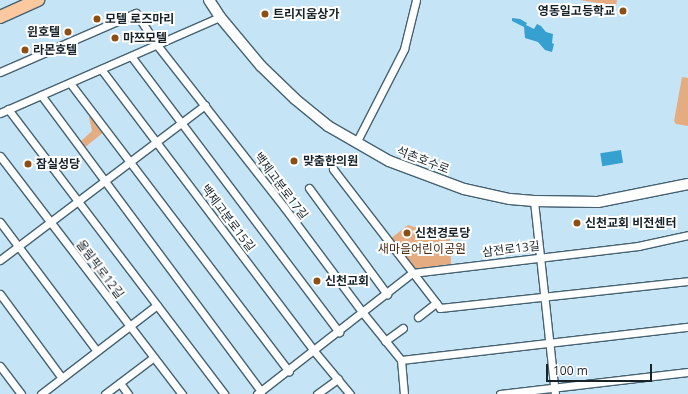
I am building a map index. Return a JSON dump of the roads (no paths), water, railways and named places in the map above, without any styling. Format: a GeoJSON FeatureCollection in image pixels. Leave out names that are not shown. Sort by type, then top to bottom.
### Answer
{"type":"FeatureCollection","features":[{"type":"Feature","properties":{"kind":"main road"},"geometry":{"type":"LineString","coordinates":[[0,17],[38,0]]}},
{"type":"Feature","properties":{"kind":"street","name":"석촌호수로"},"geometry":{"type":"LineString","coordinates":[[209,0],[220,17],[262,66],[295,99],[328,126],[389,161],[464,189],[510,199],[534,201],[598,202],[688,184]]}},
{"type":"Feature","properties":{"kind":"street"},"geometry":{"type":"LineString","coordinates":[[356,143],[404,49],[416,0]]}},
{"type":"Feature","properties":{"kind":"street"},"geometry":{"type":"LineString","coordinates":[[0,72],[136,13],[157,45]]}},
{"type":"Feature","properties":{"kind":"street"},"geometry":{"type":"LineString","coordinates":[[0,113],[220,17]]}},
{"type":"Feature","properties":{"kind":"street","name":"백제고분로17길"},"geometry":{"type":"LineString","coordinates":[[157,45],[205,105],[363,313],[401,360]]}},
{"type":"Feature","properties":{"kind":"street"},"geometry":{"type":"LineString","coordinates":[[131,56],[339,332]]}},
{"type":"Feature","properties":{"kind":"street","name":"백제고분로15길"},"geometry":{"type":"LineString","coordinates":[[101,69],[157,141],[314,351],[350,394]]}},
{"type":"Feature","properties":{"kind":"street"},"geometry":{"type":"LineString","coordinates":[[70,83],[289,371]]}},
{"type":"Feature","properties":{"kind":"street"},"geometry":{"type":"LineString","coordinates":[[41,95],[259,392],[289,371],[412,273]]}},
{"type":"Feature","properties":{"kind":"street"},"geometry":{"type":"LineString","coordinates":[[0,260],[205,105]]}},
{"type":"Feature","properties":{"kind":"street"},"geometry":{"type":"LineString","coordinates":[[8,109],[224,394]]}},
{"type":"Feature","properties":{"kind":"street","name":"올림픽로12길"},"geometry":{"type":"LineString","coordinates":[[0,156],[182,394]]}},
{"type":"Feature","properties":{"kind":"street"},"geometry":{"type":"LineString","coordinates":[[333,169],[440,308],[688,281]]}},
{"type":"Feature","properties":{"kind":"street"},"geometry":{"type":"LineString","coordinates":[[308,188],[387,294]]}},
{"type":"Feature","properties":{"kind":"street"},"geometry":{"type":"LineString","coordinates":[[534,201],[555,391]]}},
{"type":"Feature","properties":{"kind":"street"},"geometry":{"type":"LineString","coordinates":[[0,222],[97,351]]}},
{"type":"Feature","properties":{"kind":"street","name":"삼전로13길"},"geometry":{"type":"LineString","coordinates":[[412,273],[638,246],[688,235]]}},
{"type":"Feature","properties":{"kind":"street"},"geometry":{"type":"LineString","coordinates":[[0,294],[62,378]]}},
{"type":"Feature","properties":{"kind":"street"},"geometry":{"type":"LineString","coordinates":[[418,317],[436,303]]}},
{"type":"Feature","properties":{"kind":"street"},"geometry":{"type":"LineString","coordinates":[[40,394],[157,305]]}},
{"type":"Feature","properties":{"kind":"street"},"geometry":{"type":"LineString","coordinates":[[404,394],[401,360],[688,327]]}},
{"type":"Feature","properties":{"kind":"street"},"geometry":{"type":"LineString","coordinates":[[385,341],[402,328]]}},
{"type":"Feature","properties":{"kind":"street"},"geometry":{"type":"LineString","coordinates":[[105,394],[154,358]]}},
{"type":"Feature","properties":{"kind":"street"},"geometry":{"type":"LineString","coordinates":[[0,366],[21,394]]}},
{"type":"Feature","properties":{"kind":"street"},"geometry":{"type":"LineString","coordinates":[[500,394],[555,391],[688,372]]}},
{"type":"Feature","properties":{"kind":"street"},"geometry":{"type":"LineString","coordinates":[[317,394],[338,379]]}},
{"type":"Feature","properties":{"kind":"street"},"geometry":{"type":"LineString","coordinates":[[120,383],[128,394]]}},
{"type":"Feature","properties":{"kind":"water"},"geometry":{"type":"Polygon","coordinates":[[[512,18],[520,19],[527,23],[526,25],[534,29],[537,24],[546,32],[553,34],[552,43],[554,44],[552,52],[545,50],[538,42],[525,38],[524,27],[512,21],[512,18]]]}},
{"type":"Feature","properties":{"kind":"water"},"geometry":{"type":"Polygon","coordinates":[[[621,150],[623,163],[602,166],[600,153],[621,150]]]}},
{"type":"Feature","properties":{"kind":"place","name":"영동일고등학교"},"geometry":{"type":"Point","coordinates":[623,11]}},
{"type":"Feature","properties":{"kind":"place","name":"트리지움상가"},"geometry":{"type":"Point","coordinates":[265,14]}},
{"type":"Feature","properties":{"kind":"place","name":"모텔 로즈마리"},"geometry":{"type":"Point","coordinates":[97,19]}},
{"type":"Feature","properties":{"kind":"place","name":"윈호텔"},"geometry":{"type":"Point","coordinates":[68,32]}},
{"type":"Feature","properties":{"kind":"place","name":"마쯔모텔"},"geometry":{"type":"Point","coordinates":[115,38]}},
{"type":"Feature","properties":{"kind":"place","name":"라몬호텔"},"geometry":{"type":"Point","coordinates":[25,50]}},
{"type":"Feature","properties":{"kind":"place","name":"맞춤한의원"},"geometry":{"type":"Point","coordinates":[294,161]}},
{"type":"Feature","properties":{"kind":"place","name":"잠실성당"},"geometry":{"type":"Point","coordinates":[28,164]}},
{"type":"Feature","properties":{"kind":"place","name":"신천교회 비전센터"},"geometry":{"type":"Point","coordinates":[577,223]}},
{"type":"Feature","properties":{"kind":"place","name":"신천경로당"},"geometry":{"type":"Point","coordinates":[407,233]}},
{"type":"Feature","properties":{"kind":"place","name":"신천교회"},"geometry":{"type":"Point","coordinates":[317,281]}},
{"type":"Feature","properties":{"kind":"park label","name":"새마을어린이공원"},"geometry":{"type":"Point","coordinates":[422,249]}}]}
